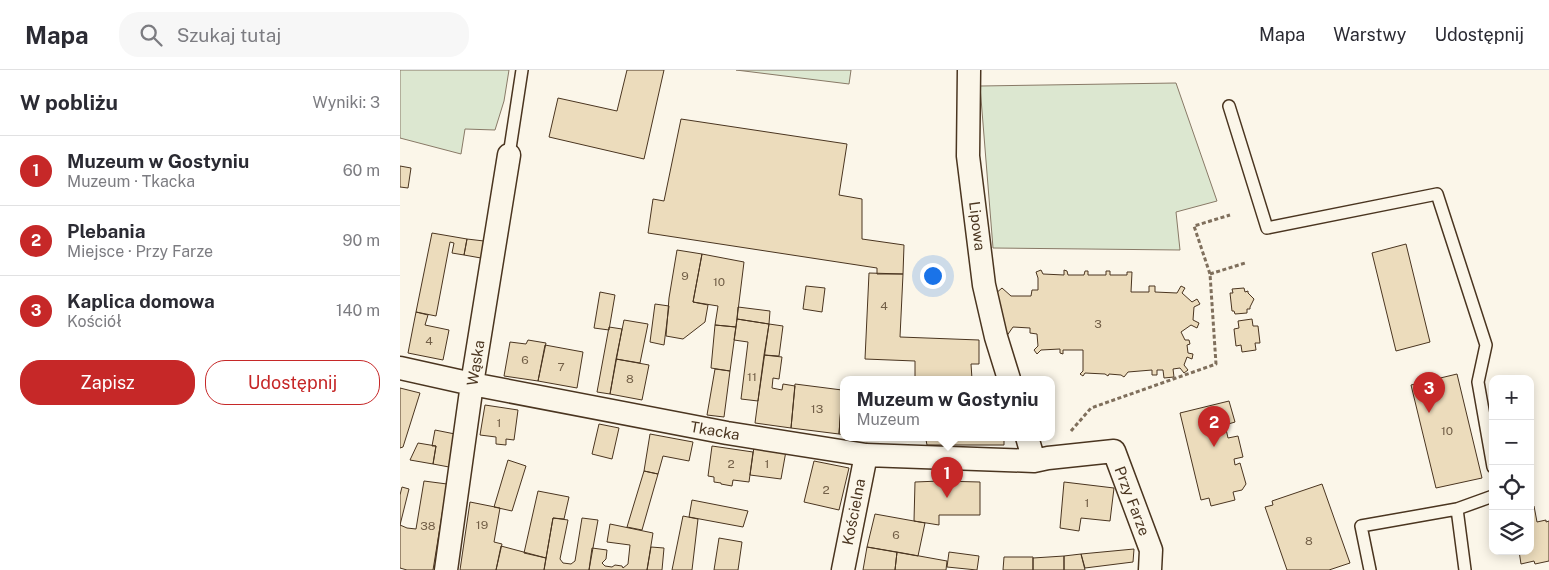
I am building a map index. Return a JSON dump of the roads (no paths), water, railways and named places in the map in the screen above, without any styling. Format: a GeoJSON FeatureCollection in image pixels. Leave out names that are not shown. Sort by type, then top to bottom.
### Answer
{"type":"FeatureCollection","features":[{"type":"Feature","properties":{"kind":"street","name":"Lipowa"},"geometry":{"type":"LineString","coordinates":[[970,70],[968,156],[983,276],[996,337],[1008,376]]}},
{"type":"Feature","properties":{"kind":"street","name":"Wąska"},"geometry":{"type":"LineString","coordinates":[[446,570],[472,384],[508,155]]}},
{"type":"Feature","properties":{"kind":"street","name":"Tkacka"},"geometry":{"type":"LineString","coordinates":[[400,368],[472,384],[717,431],[866,455],[1041,459]]}},
{"type":"Feature","properties":{"kind":"street"},"geometry":{"type":"LineString","coordinates":[[1030,441],[1041,459]]}},
{"type":"Feature","properties":{"kind":"street","name":"Przy Farze"},"geometry":{"type":"LineString","coordinates":[[1041,459],[1114,451],[1151,550],[1150,570]]}},
{"type":"Feature","properties":{"kind":"street","name":"Kościelna"},"geometry":{"type":"LineString","coordinates":[[843,570],[866,455]]}},
{"type":"Feature","properties":{"kind":"lane"},"geometry":{"type":"LineString","coordinates":[[508,155],[522,70]]}},
{"type":"Feature","properties":{"kind":"lane"},"geometry":{"type":"LineString","coordinates":[[1229,106],[1267,228],[1437,194],[1486,345],[1478,382],[1493,465]]}},
{"type":"Feature","properties":{"kind":"lane"},"geometry":{"type":"LineString","coordinates":[[1370,570],[1361,526],[1456,509],[1489,497]]}},
{"type":"Feature","properties":{"kind":"lane"},"geometry":{"type":"LineString","coordinates":[[1456,509],[1465,570]]}},
{"type":"Feature","properties":{"kind":"place","name":"Kaplica domowa"},"geometry":{"type":"Point","coordinates":[1429,413]}},
{"type":"Feature","properties":{"kind":"place","name":"Plebania"},"geometry":{"type":"Point","coordinates":[1214,447]}},
{"type":"Feature","properties":{"kind":"place","name":"Muzeum w Gostyniu"},"geometry":{"type":"Point","coordinates":[947,498]}}]}
